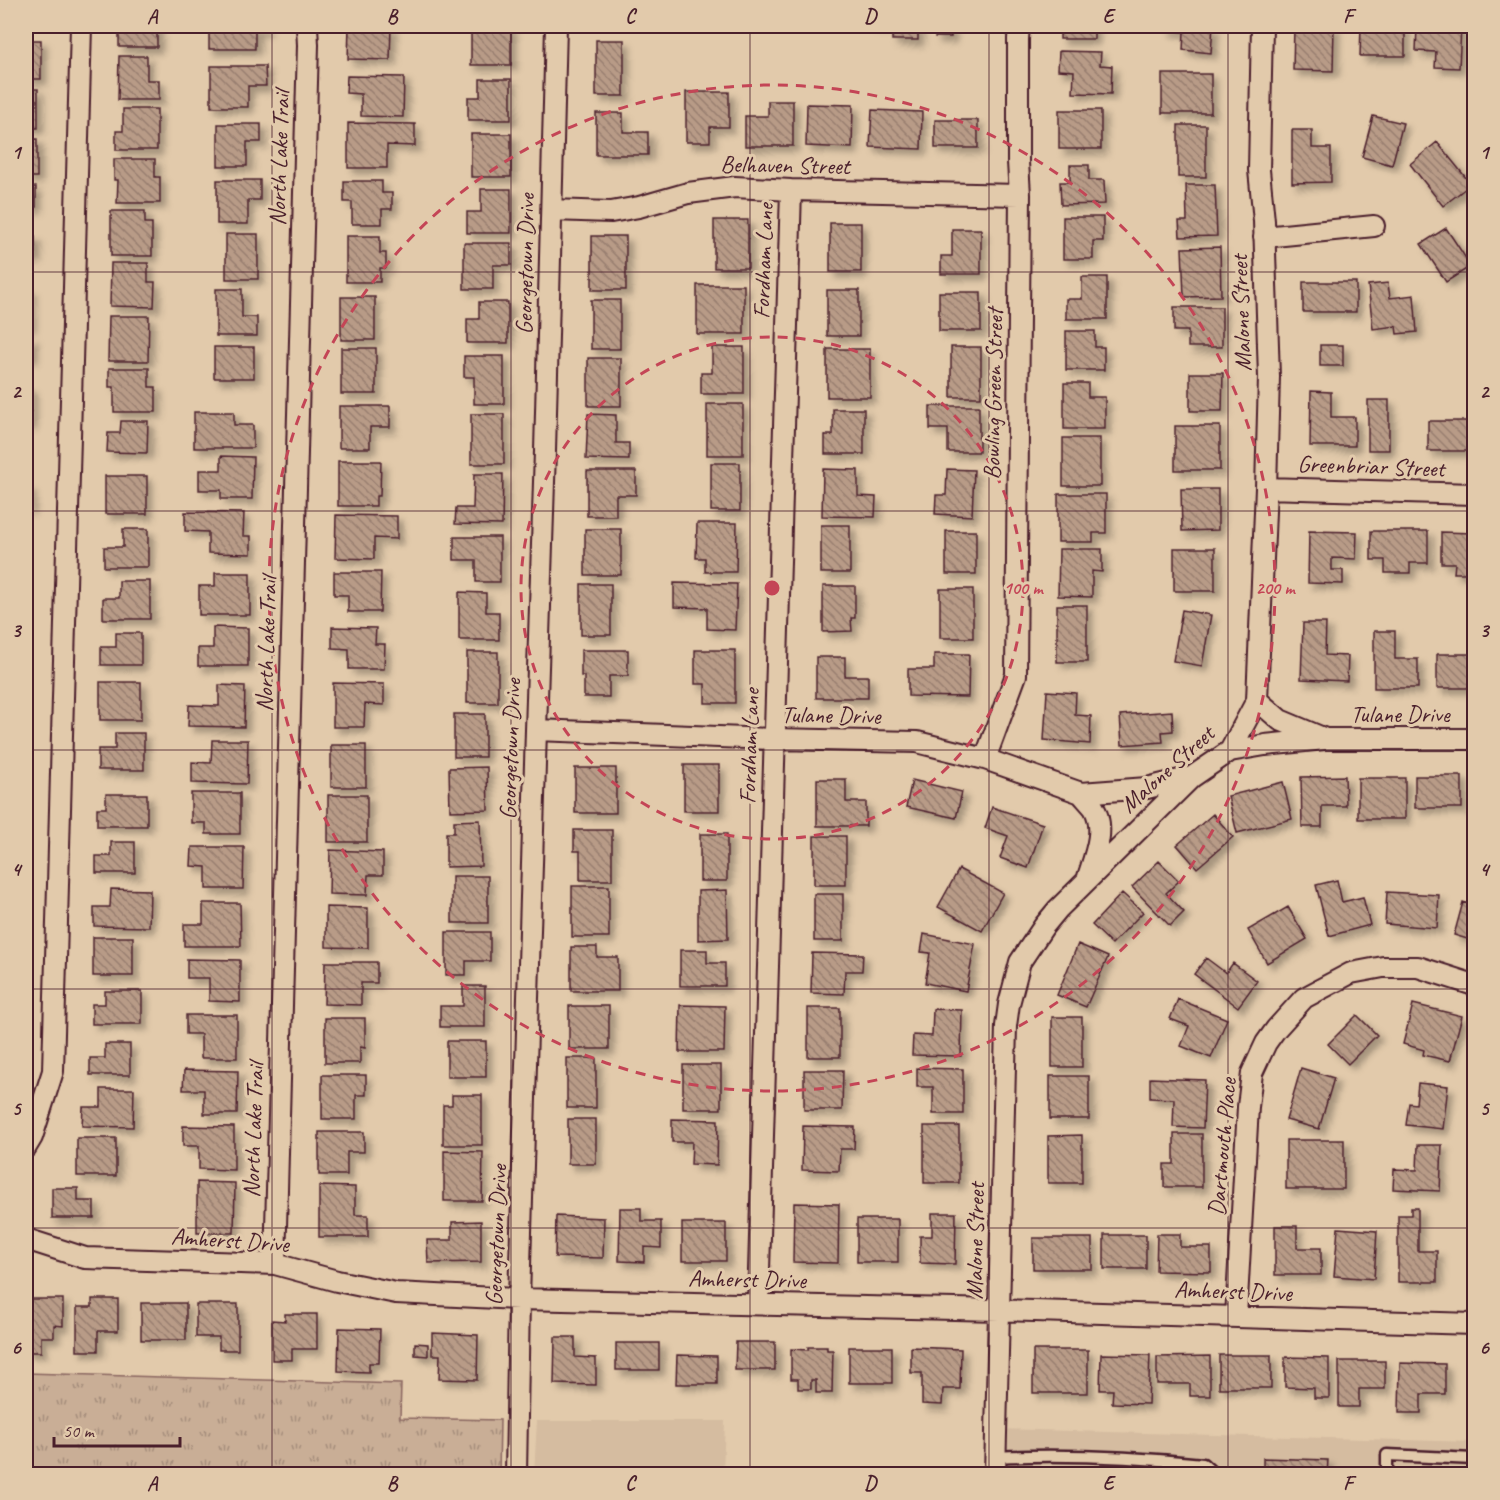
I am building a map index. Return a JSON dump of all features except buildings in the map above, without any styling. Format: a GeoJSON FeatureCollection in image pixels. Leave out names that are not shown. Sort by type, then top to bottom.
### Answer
{"type":"FeatureCollection","features":[{"type":"Feature","properties":{"kind":"street"},"geometry":{"type":"LineString","coordinates":[[26,1147],[32,1137],[53,1071],[81,26]]}},
{"type":"Feature","properties":{"kind":"street","name":"North Lake Trail"},"geometry":{"type":"LineString","coordinates":[[275,1263],[307,26]]}},
{"type":"Feature","properties":{"kind":"street","name":"Georgetown Drive"},"geometry":{"type":"LineString","coordinates":[[516,1474],[519,1299],[556,26]]}},
{"type":"Feature","properties":{"kind":"street","name":"Bowling Green Street"},"geometry":{"type":"LineString","coordinates":[[985,759],[1016,675],[1019,26]]}},
{"type":"Feature","properties":{"kind":"street","name":"Malone Street"},"geometry":{"type":"LineString","coordinates":[[995,1466],[1006,1026],[1020,962],[1032,942],[1058,909],[1086,880],[1192,777],[1230,751],[1257,700],[1269,377],[1259,170],[1262,26]]}},
{"type":"Feature","properties":{"kind":"street","name":"Belhaven Street"},"geometry":{"type":"LineString","coordinates":[[552,210],[610,212],[639,207],[688,193],[735,187],[1020,195]]}},
{"type":"Feature","properties":{"kind":"street","name":"Fordham Lane"},"geometry":{"type":"LineString","coordinates":[[758,1305],[791,190]]}},
{"type":"Feature","properties":{"kind":"street"},"geometry":{"type":"LineString","coordinates":[[1264,237],[1374,226]]}},
{"type":"Feature","properties":{"kind":"street","name":"Greenbriar Street"},"geometry":{"type":"LineString","coordinates":[[1266,488],[1474,494]]}},
{"type":"Feature","properties":{"kind":"street","name":"Tulane Drive"},"geometry":{"type":"LineString","coordinates":[[1257,700],[1280,720],[1325,739]]}},
{"type":"Feature","properties":{"kind":"street","name":"Tulane Drive"},"geometry":{"type":"LineString","coordinates":[[536,730],[917,742],[985,759],[1082,793],[1147,788],[1192,777]]}},
{"type":"Feature","properties":{"kind":"street","name":"Tulane Drive"},"geometry":{"type":"LineString","coordinates":[[1230,751],[1325,739],[1474,739]]}},
{"type":"Feature","properties":{"kind":"street"},"geometry":{"type":"LineString","coordinates":[[1082,793],[1094,809],[1100,830],[1096,853],[1086,880]]}},
{"type":"Feature","properties":{"kind":"street","name":"Dartmouth Place"},"geometry":{"type":"LineString","coordinates":[[1236,1317],[1249,1096],[1252,1073],[1266,1042],[1304,998],[1351,973],[1383,967],[1418,967],[1474,985]]}},
{"type":"Feature","properties":{"kind":"street","name":"Amherst Drive"},"geometry":{"type":"LineString","coordinates":[[26,1239],[86,1258],[275,1263],[337,1281],[396,1293],[519,1299],[1474,1324]]}},
{"type":"Feature","properties":{"kind":"lane"},"geometry":{"type":"LineString","coordinates":[[995,1466],[1033,1455],[1132,1457],[1203,1464],[1214,1474]]}},
{"type":"Feature","properties":{"kind":"lane"},"geometry":{"type":"LineString","coordinates":[[1387,1474],[1387,1455],[1474,1459]]}},
{"type":"Feature","properties":{"kind":"shaded area"},"geometry":{"type":"Polygon","coordinates":[[[537,1421],[725,1421],[723,1474],[534,1474],[537,1421]]]}},
{"type":"Feature","properties":{"kind":"shaded area"},"geometry":{"type":"Polygon","coordinates":[[[996,1429],[1474,1442],[1474,1474],[995,1474],[996,1429]]]}},
{"type":"Feature","properties":{"kind":"green space"},"geometry":{"type":"Polygon","coordinates":[[[26,1373],[401,1384],[400,1418],[500,1420],[499,1474],[26,1474],[26,1373]]]}}]}
